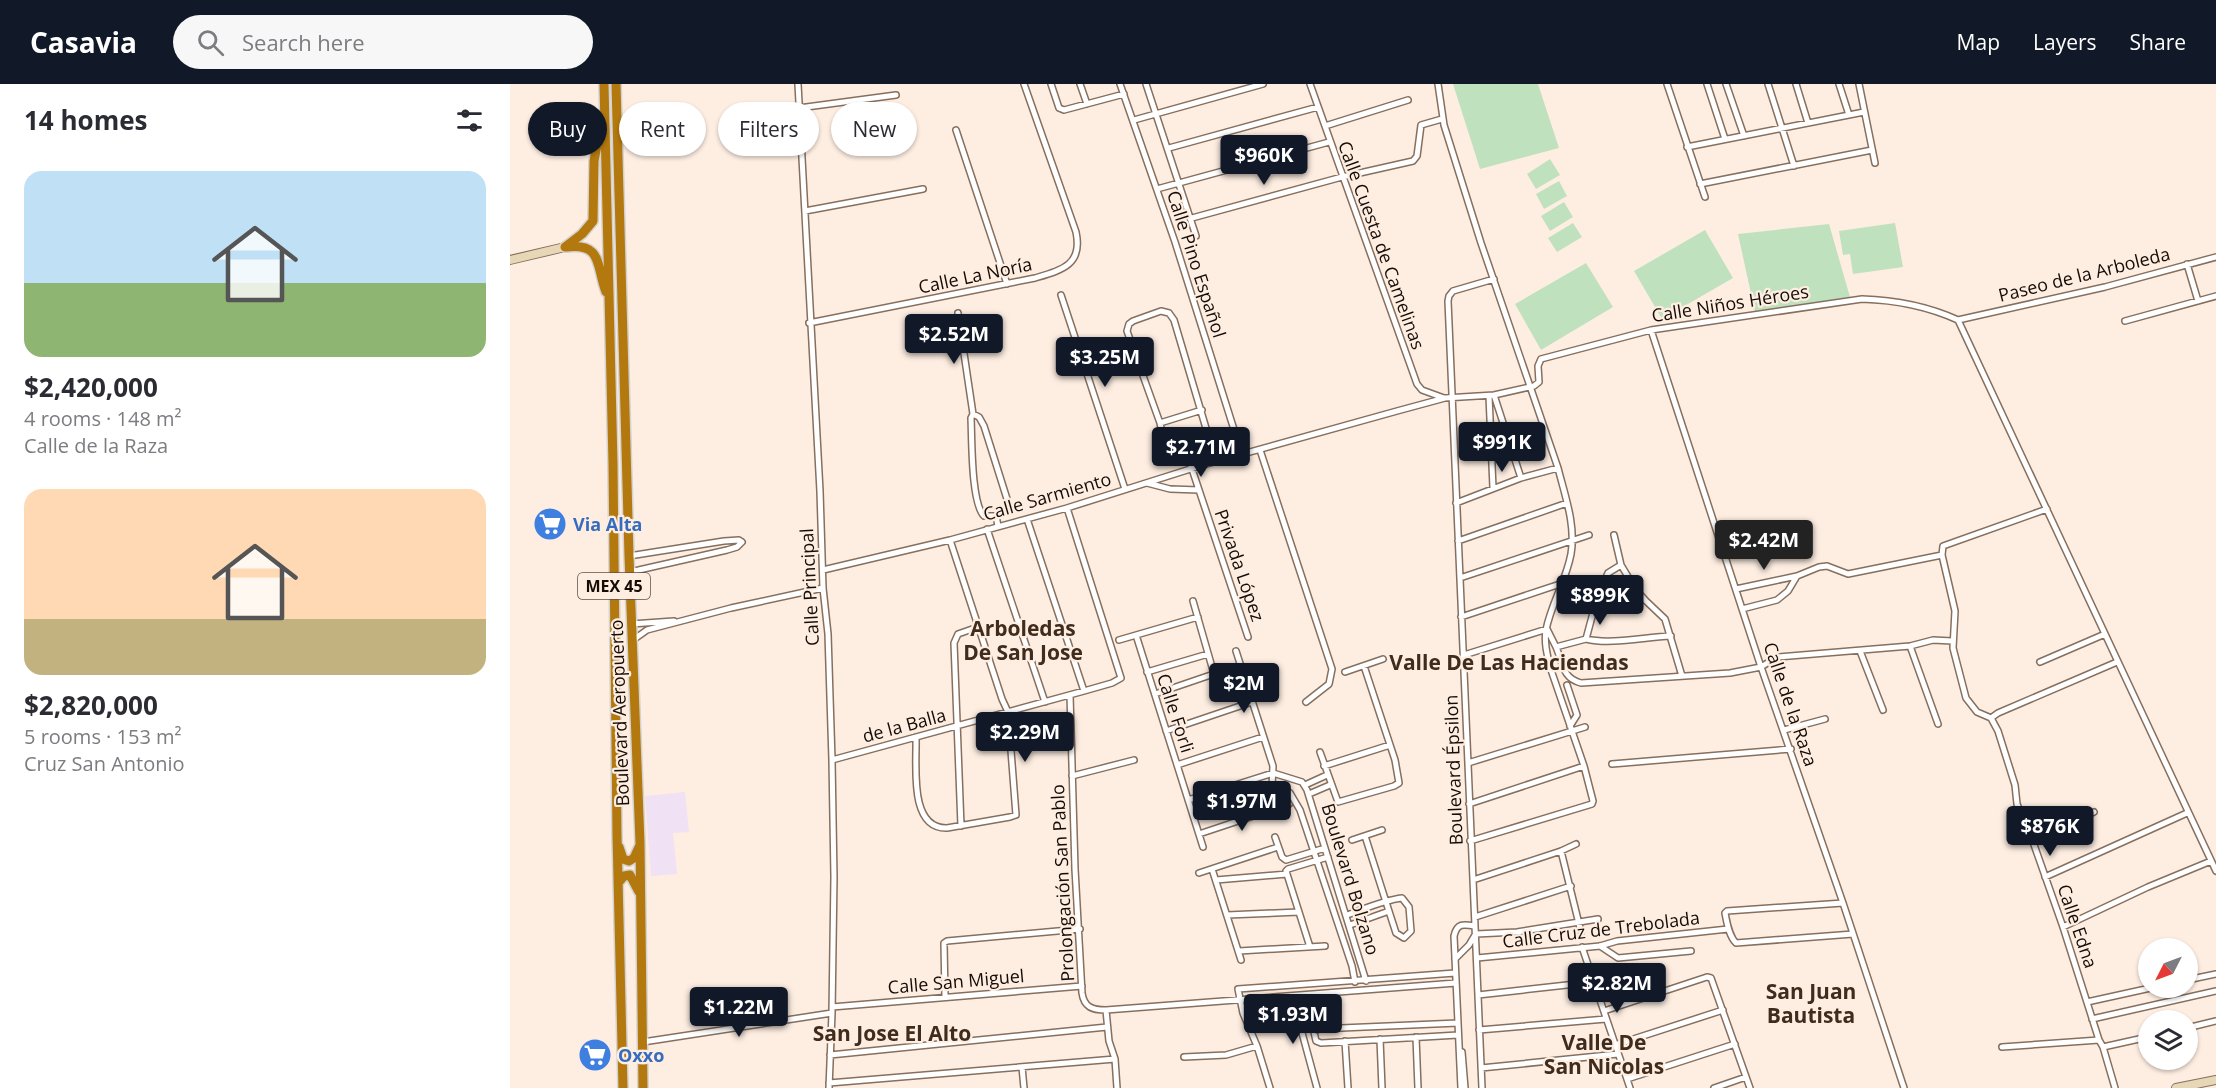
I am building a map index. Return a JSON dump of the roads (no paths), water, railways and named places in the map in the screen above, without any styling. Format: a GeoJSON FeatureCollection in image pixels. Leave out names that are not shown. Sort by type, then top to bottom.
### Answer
{"type":"FeatureCollection","features":[{"type":"Feature","properties":{"kind":"highway","name":"Boulevard Aeropuerto"},"geometry":{"type":"LineString","coordinates":[[603,84],[604,102]]}},
{"type":"Feature","properties":{"kind":"highway","name":"Boulevard Aeropuerto"},"geometry":{"type":"LineString","coordinates":[[616,84],[631,624],[640,843],[643,1088]]}},
{"type":"Feature","properties":{"kind":"highway"},"geometry":{"type":"LineString","coordinates":[[565,247],[582,234],[593,221],[595,156]]}},
{"type":"Feature","properties":{"kind":"highway","name":"Boulevard Aeropuerto"},"geometry":{"type":"LineString","coordinates":[[605,156],[613,452],[616,836],[622,1087]]}},
{"type":"Feature","properties":{"kind":"highway"},"geometry":{"type":"LineString","coordinates":[[565,247],[581,246],[593,252],[609,300]]}},
{"type":"Feature","properties":{"kind":"highway"},"geometry":{"type":"LineString","coordinates":[[616,836],[621,855],[626,860],[634,858],[640,843]]}},
{"type":"Feature","properties":{"kind":"highway"},"geometry":{"type":"LineString","coordinates":[[618,883],[624,876],[630,875],[641,897]]}},
{"type":"Feature","properties":{"kind":"street","name":"Calle Principal"},"geometry":{"type":"LineString","coordinates":[[798,84],[799,102]]}},
{"type":"Feature","properties":{"kind":"street","name":"Calle La Noría"},"geometry":{"type":"LineString","coordinates":[[809,323],[1007,284],[1059,271],[1072,261],[1078,242],[1076,232],[1024,84]]}},
{"type":"Feature","properties":{"kind":"street"},"geometry":{"type":"LineString","coordinates":[[1051,84],[1062,110],[1124,94]]}},
{"type":"Feature","properties":{"kind":"street"},"geometry":{"type":"LineString","coordinates":[[1080,84],[1088,104]]}},
{"type":"Feature","properties":{"kind":"street","name":"Calle Pino Español"},"geometry":{"type":"LineString","coordinates":[[1120,84],[1176,242],[1242,455]]}},
{"type":"Feature","properties":{"kind":"street"},"geometry":{"type":"LineString","coordinates":[[1146,84],[1169,148],[1196,236]]}},
{"type":"Feature","properties":{"kind":"street"},"geometry":{"type":"LineString","coordinates":[[1134,120],[1263,84]]}},
{"type":"Feature","properties":{"kind":"street","name":"Calle Cuesta de Camelinas"},"geometry":{"type":"LineString","coordinates":[[1310,84],[1417,384],[1422,390],[1448,398]]}},
{"type":"Feature","properties":{"kind":"street"},"geometry":{"type":"LineString","coordinates":[[1438,84],[1442,119],[1568,503],[1572,541],[1563,583],[1547,629],[1546,650],[1584,766],[1593,801],[1592,804],[1470,841]]}},
{"type":"Feature","properties":{"kind":"street"},"geometry":{"type":"LineString","coordinates":[[1667,84],[1705,197]]}},
{"type":"Feature","properties":{"kind":"street"},"geometry":{"type":"LineString","coordinates":[[1707,84],[1725,140]]}},
{"type":"Feature","properties":{"kind":"street"},"geometry":{"type":"LineString","coordinates":[[1726,84],[1744,136]]}},
{"type":"Feature","properties":{"kind":"street"},"geometry":{"type":"LineString","coordinates":[[1768,84],[1794,165]]}},
{"type":"Feature","properties":{"kind":"street"},"geometry":{"type":"LineString","coordinates":[[1796,84],[1808,123]]}},
{"type":"Feature","properties":{"kind":"street"},"geometry":{"type":"LineString","coordinates":[[1839,84],[1849,115]]}},
{"type":"Feature","properties":{"kind":"street"},"geometry":{"type":"LineString","coordinates":[[1859,84],[1875,163]]}},
{"type":"Feature","properties":{"kind":"street"},"geometry":{"type":"LineString","coordinates":[[819,105],[896,95]]}},
{"type":"Feature","properties":{"kind":"street"},"geometry":{"type":"LineString","coordinates":[[1325,126],[1408,100]]}},
{"type":"Feature","properties":{"kind":"street"},"geometry":{"type":"LineString","coordinates":[[1169,148],[1318,107]]}},
{"type":"Feature","properties":{"kind":"street"},"geometry":{"type":"LineString","coordinates":[[1687,147],[1864,112]]}},
{"type":"Feature","properties":{"kind":"street"},"geometry":{"type":"LineString","coordinates":[[1192,218],[1342,177],[1415,160],[1418,156],[1421,125],[1442,119]]}},
{"type":"Feature","properties":{"kind":"street"},"geometry":{"type":"LineString","coordinates":[[956,130],[1007,284]]}},
{"type":"Feature","properties":{"kind":"street"},"geometry":{"type":"LineString","coordinates":[[1157,189],[1329,142]]}},
{"type":"Feature","properties":{"kind":"street"},"geometry":{"type":"LineString","coordinates":[[1700,184],[1872,150]]}},
{"type":"Feature","properties":{"kind":"street","name":"Calle Principal"},"geometry":{"type":"LineString","coordinates":[[802,156],[823,588],[828,634],[832,760],[834,877],[829,1086]]}},
{"type":"Feature","properties":{"kind":"street"},"geometry":{"type":"LineString","coordinates":[[805,211],[922,189]]}},
{"type":"Feature","properties":{"kind":"street"},"geometry":{"type":"LineString","coordinates":[[510,260],[565,247]]}},
{"type":"Feature","properties":{"kind":"street","name":"Paseo de la Arboleda"},"geometry":{"type":"LineString","coordinates":[[1958,320],[2105,288],[2216,257]]}},
{"type":"Feature","properties":{"kind":"street"},"geometry":{"type":"LineString","coordinates":[[2187,264],[2198,301]]}},
{"type":"Feature","properties":{"kind":"street","name":"Boulevard Épsilon"},"geometry":{"type":"LineString","coordinates":[[1482,1088],[1464,655],[1448,398],[1449,296],[1453,291],[1494,279]]}},
{"type":"Feature","properties":{"kind":"street"},"geometry":{"type":"LineString","coordinates":[[1061,295],[1125,489]]}},
{"type":"Feature","properties":{"kind":"street"},"geometry":{"type":"LineString","coordinates":[[2125,321],[2216,296]]}},
{"type":"Feature","properties":{"kind":"street","name":"Calle Niños Héroes"},"geometry":{"type":"LineString","coordinates":[[1531,387],[1539,382],[1538,366],[1541,359],[1651,330],[1862,299],[1879,299],[1927,307],[1958,320]]}},
{"type":"Feature","properties":{"kind":"street"},"geometry":{"type":"LineString","coordinates":[[1191,469],[1185,452],[1171,450],[1167,447],[1127,331],[1129,324],[1133,321],[1161,311],[1169,313],[1174,320],[1209,435],[1199,450],[1203,465]]}},
{"type":"Feature","properties":{"kind":"street"},"geometry":{"type":"LineString","coordinates":[[958,313],[973,414],[971,418],[978,508],[984,516],[996,516],[1007,508],[1007,499],[987,434],[979,417],[973,414]]}},
{"type":"Feature","properties":{"kind":"street"},"geometry":{"type":"LineString","coordinates":[[1958,320],[2216,871]]}},
{"type":"Feature","properties":{"kind":"street","name":"Calle de la Raza"},"geometry":{"type":"LineString","coordinates":[[1651,330],[1761,667],[1791,749],[1904,1088]]}},
{"type":"Feature","properties":{"kind":"street","name":"Calle Sarmiento"},"geometry":{"type":"LineString","coordinates":[[823,570],[1027,519],[1203,465],[1448,398],[1492,396],[1531,387]]}},
{"type":"Feature","properties":{"kind":"street"},"geometry":{"type":"LineString","coordinates":[[1492,396],[1521,478]]}},
{"type":"Feature","properties":{"kind":"street"},"geometry":{"type":"LineString","coordinates":[[1492,396],[1493,488]]}},
{"type":"Feature","properties":{"kind":"street"},"geometry":{"type":"LineString","coordinates":[[1160,423],[1202,410]]}},
{"type":"Feature","properties":{"kind":"street"},"geometry":{"type":"LineString","coordinates":[[1260,450],[1332,669],[1329,684],[1306,702]]}},
{"type":"Feature","properties":{"kind":"street"},"geometry":{"type":"LineString","coordinates":[[1456,503],[1521,478],[1558,468]]}},
{"type":"Feature","properties":{"kind":"street","name":"Privada López"},"geometry":{"type":"LineString","coordinates":[[1191,469],[1248,637]]}},
{"type":"Feature","properties":{"kind":"street"},"geometry":{"type":"LineString","coordinates":[[1147,483],[1170,489],[1198,490]]}},
{"type":"Feature","properties":{"kind":"street"},"geometry":{"type":"LineString","coordinates":[[1458,541],[1568,503]]}},
{"type":"Feature","properties":{"kind":"street","name":"de la Balla"},"geometry":{"type":"LineString","coordinates":[[832,760],[1070,695],[1112,683],[1121,678],[1066,508]]}},
{"type":"Feature","properties":{"kind":"street"},"geometry":{"type":"LineString","coordinates":[[1736,590],[1797,576],[1807,570],[1827,566],[1848,574],[1942,555],[1944,544],[2047,509]]}},
{"type":"Feature","properties":{"kind":"street"},"geometry":{"type":"LineString","coordinates":[[996,516],[999,526]]}},
{"type":"Feature","properties":{"kind":"street"},"geometry":{"type":"LineString","coordinates":[[1027,519],[1084,691]]}},
{"type":"Feature","properties":{"kind":"street"},"geometry":{"type":"LineString","coordinates":[[987,529],[1045,702]]}},
{"type":"Feature","properties":{"kind":"street"},"geometry":{"type":"LineString","coordinates":[[1460,578],[1589,535]]}},
{"type":"Feature","properties":{"kind":"street"},"geometry":{"type":"LineString","coordinates":[[1614,535],[1621,565],[1646,601],[1665,619],[1682,676]]}},
{"type":"Feature","properties":{"kind":"street"},"geometry":{"type":"LineString","coordinates":[[629,556],[724,541],[739,540],[742,542],[737,547],[727,550],[630,572]]}},
{"type":"Feature","properties":{"kind":"street"},"geometry":{"type":"LineString","coordinates":[[916,737],[919,804],[928,822],[940,828],[1010,817],[1016,814],[1008,712],[950,540]]}},
{"type":"Feature","properties":{"kind":"street","name":"Calle Edna"},"geometry":{"type":"LineString","coordinates":[[1942,555],[1955,611],[1955,630],[1952,641],[1966,698],[1977,712],[1991,718],[1998,731],[2015,785],[2017,804],[2063,927],[2115,1088]]}},
{"type":"Feature","properties":{"kind":"street"},"geometry":{"type":"LineString","coordinates":[[1586,639],[1597,598],[1608,573],[1621,565]]}},
{"type":"Feature","properties":{"kind":"street"},"geometry":{"type":"LineString","coordinates":[[1742,609],[1782,597],[1797,576]]}},
{"type":"Feature","properties":{"kind":"street"},"geometry":{"type":"LineString","coordinates":[[1461,617],[1563,583]]}},
{"type":"Feature","properties":{"kind":"street"},"geometry":{"type":"LineString","coordinates":[[632,641],[643,631],[823,588]]}},
{"type":"Feature","properties":{"kind":"street"},"geometry":{"type":"LineString","coordinates":[[1193,601],[1214,674]]}},
{"type":"Feature","properties":{"kind":"street"},"geometry":{"type":"LineString","coordinates":[[1119,640],[1198,617]]}},
{"type":"Feature","properties":{"kind":"street"},"geometry":{"type":"LineString","coordinates":[[631,624],[685,620]]}},
{"type":"Feature","properties":{"kind":"street"},"geometry":{"type":"LineString","coordinates":[[961,826],[955,639],[958,634],[978,627]]}},
{"type":"Feature","properties":{"kind":"street"},"geometry":{"type":"LineString","coordinates":[[1547,629],[1565,672],[1573,681],[1581,683],[1706,676],[1761,667],[1777,657],[1910,646],[1934,640],[1952,641]]}},
{"type":"Feature","properties":{"kind":"street"},"geometry":{"type":"LineString","coordinates":[[1464,655],[1547,629]]}},
{"type":"Feature","properties":{"kind":"street"},"geometry":{"type":"LineString","coordinates":[[2040,662],[2105,634]]}},
{"type":"Feature","properties":{"kind":"street","name":"Calle Forli"},"geometry":{"type":"LineString","coordinates":[[1136,635],[1203,847]]}},
{"type":"Feature","properties":{"kind":"street"},"geometry":{"type":"LineString","coordinates":[[1556,647],[1586,639],[1611,641],[1671,636]]}},
{"type":"Feature","properties":{"kind":"street"},"geometry":{"type":"LineString","coordinates":[[1910,646],[1938,724]]}},
{"type":"Feature","properties":{"kind":"street"},"geometry":{"type":"LineString","coordinates":[[1236,651],[1273,766],[1272,787],[1278,808]]}},
{"type":"Feature","properties":{"kind":"street"},"geometry":{"type":"LineString","coordinates":[[1860,651],[1884,710]]}},
{"type":"Feature","properties":{"kind":"street"},"geometry":{"type":"LineString","coordinates":[[1148,672],[1208,654]]}},
{"type":"Feature","properties":{"kind":"street"},"geometry":{"type":"LineString","coordinates":[[1345,672],[1383,659]]}},
{"type":"Feature","properties":{"kind":"street"},"geometry":{"type":"LineString","coordinates":[[1991,718],[2117,662]]}},
{"type":"Feature","properties":{"kind":"street"},"geometry":{"type":"LineString","coordinates":[[1155,694],[1240,665]]}},
{"type":"Feature","properties":{"kind":"street"},"geometry":{"type":"LineString","coordinates":[[1320,752],[1336,800],[1340,802],[1399,783],[1400,777],[1364,666]]}},
{"type":"Feature","properties":{"kind":"street"},"geometry":{"type":"LineString","coordinates":[[1559,691],[1573,681]]}},
{"type":"Feature","properties":{"kind":"street"},"geometry":{"type":"LineString","coordinates":[[1567,685],[1577,715],[1571,729]]}},
{"type":"Feature","properties":{"kind":"street","name":"Prolongación San Pablo"},"geometry":{"type":"LineString","coordinates":[[1070,695],[1082,993],[1086,1004],[1095,1010],[1106,1010]]}},
{"type":"Feature","properties":{"kind":"street"},"geometry":{"type":"LineString","coordinates":[[1166,731],[1252,702]]}},
{"type":"Feature","properties":{"kind":"street"},"geometry":{"type":"LineString","coordinates":[[1784,730],[1825,719]]}},
{"type":"Feature","properties":{"kind":"street"},"geometry":{"type":"LineString","coordinates":[[1468,763],[1571,729],[1585,727]]}},
{"type":"Feature","properties":{"kind":"street"},"geometry":{"type":"LineString","coordinates":[[1177,765],[1263,737]]}},
{"type":"Feature","properties":{"kind":"street"},"geometry":{"type":"LineString","coordinates":[[1324,766],[1390,745]]}},
{"type":"Feature","properties":{"kind":"street"},"geometry":{"type":"LineString","coordinates":[[1612,764],[1791,749]]}},
{"type":"Feature","properties":{"kind":"street"},"geometry":{"type":"LineString","coordinates":[[1072,776],[1134,760]]}},
{"type":"Feature","properties":{"kind":"street"},"geometry":{"type":"LineString","coordinates":[[1469,804],[1584,766]]}},
{"type":"Feature","properties":{"kind":"street"},"geometry":{"type":"LineString","coordinates":[[1188,800],[1273,773],[1303,783]]}},
{"type":"Feature","properties":{"kind":"street"},"geometry":{"type":"LineString","coordinates":[[1272,787],[1278,786],[1290,793],[1294,786],[1327,775]]}},
{"type":"Feature","properties":{"kind":"street","name":"Boulevard Bolzano"},"geometry":{"type":"LineString","coordinates":[[1303,783],[1309,794],[1347,915],[1367,989]]}},
{"type":"Feature","properties":{"kind":"street"},"geometry":{"type":"LineString","coordinates":[[1309,794],[1330,785]]}},
{"type":"Feature","properties":{"kind":"street","name":"Boulevard Bolzano"},"geometry":{"type":"LineString","coordinates":[[1290,793],[1300,810],[1317,860],[1352,966],[1356,990]]}},
{"type":"Feature","properties":{"kind":"street"},"geometry":{"type":"LineString","coordinates":[[1199,834],[1289,804]]}},
{"type":"Feature","properties":{"kind":"street"},"geometry":{"type":"LineString","coordinates":[[2032,839],[2094,812]]}},
{"type":"Feature","properties":{"kind":"street"},"geometry":{"type":"LineString","coordinates":[[2045,877],[2187,813]]}},
{"type":"Feature","properties":{"kind":"street"},"geometry":{"type":"LineString","coordinates":[[1352,840],[1382,830]]}},
{"type":"Feature","properties":{"kind":"street"},"geometry":{"type":"LineString","coordinates":[[1347,915],[1386,902],[1402,898],[1408,904],[1412,931],[1407,937],[1401,937],[1396,933],[1386,902],[1365,836]]}},
{"type":"Feature","properties":{"kind":"street"},"geometry":{"type":"LineString","coordinates":[[1275,837],[1281,857],[1286,860],[1325,848]]}},
{"type":"Feature","properties":{"kind":"street"},"geometry":{"type":"LineString","coordinates":[[1473,880],[1576,844]]}},
{"type":"Feature","properties":{"kind":"street"},"geometry":{"type":"LineString","coordinates":[[1199,873],[1278,847]]}},
{"type":"Feature","properties":{"kind":"street"},"geometry":{"type":"LineString","coordinates":[[1561,851],[1581,932]]}},
{"type":"Feature","properties":{"kind":"street"},"geometry":{"type":"LineString","coordinates":[[1310,947],[1287,874],[1288,869],[1328,857]]}},
{"type":"Feature","properties":{"kind":"street"},"geometry":{"type":"LineString","coordinates":[[2063,927],[2148,887],[2211,861]]}},
{"type":"Feature","properties":{"kind":"street"},"geometry":{"type":"LineString","coordinates":[[1212,869],[1241,960]]}},
{"type":"Feature","properties":{"kind":"street"},"geometry":{"type":"LineString","coordinates":[[1216,880],[1287,874]]}},
{"type":"Feature","properties":{"kind":"street"},"geometry":{"type":"LineString","coordinates":[[1475,917],[1571,886]]}},
{"type":"Feature","properties":{"kind":"street"},"geometry":{"type":"LineString","coordinates":[[1843,903],[1727,911],[1725,913],[1728,928],[1736,943],[1853,934]]}},
{"type":"Feature","properties":{"kind":"street"},"geometry":{"type":"LineString","coordinates":[[1350,925],[1389,911]]}},
{"type":"Feature","properties":{"kind":"street"},"geometry":{"type":"LineString","coordinates":[[1227,915],[1299,912]]}},
{"type":"Feature","properties":{"kind":"street"},"geometry":{"type":"LineString","coordinates":[[1455,959],[1469,945],[1476,933],[1517,932],[1598,920]]}},
{"type":"Feature","properties":{"kind":"street"},"geometry":{"type":"LineString","coordinates":[[1463,1088],[1458,1038],[1454,936],[1456,927],[1461,924],[1475,926]]}},
{"type":"Feature","properties":{"kind":"street","name":"Calle Cruz de Trebolada"},"geometry":{"type":"LineString","coordinates":[[1477,958],[1600,946],[1617,941],[1728,928]]}},
{"type":"Feature","properties":{"kind":"street"},"geometry":{"type":"LineString","coordinates":[[945,997],[944,943],[947,941],[1080,929]]}},
{"type":"Feature","properties":{"kind":"street"},"geometry":{"type":"LineString","coordinates":[[1239,951],[1325,946]]}},
{"type":"Feature","properties":{"kind":"street"},"geometry":{"type":"LineString","coordinates":[[1600,946],[1618,958],[1691,951]]}},
{"type":"Feature","properties":{"kind":"street"},"geometry":{"type":"LineString","coordinates":[[1582,947],[1630,1088]]}},
{"type":"Feature","properties":{"kind":"street"},"geometry":{"type":"LineString","coordinates":[[1270,1088],[1238,989],[1455,973]]}},
{"type":"Feature","properties":{"kind":"street"},"geometry":{"type":"LineString","coordinates":[[2198,978],[2216,974]]}},
{"type":"Feature","properties":{"kind":"street"},"geometry":{"type":"LineString","coordinates":[[1604,1011],[1707,977],[1713,980],[1750,1088]]}},
{"type":"Feature","properties":{"kind":"street"},"geometry":{"type":"LineString","coordinates":[[1478,995],[1594,982]]}},
{"type":"Feature","properties":{"kind":"street"},"geometry":{"type":"LineString","coordinates":[[1117,1088],[1115,1059],[1107,1027],[1106,1010],[1456,983]]}},
{"type":"Feature","properties":{"kind":"street","name":"Calle San Miguel"},"geometry":{"type":"LineString","coordinates":[[643,1042],[832,1010],[945,997],[1082,986]]}},
{"type":"Feature","properties":{"kind":"street"},"geometry":{"type":"LineString","coordinates":[[2087,1002],[2138,991]]}},
{"type":"Feature","properties":{"kind":"street"},"geometry":{"type":"LineString","coordinates":[[2092,1019],[2216,992]]}},
{"type":"Feature","properties":{"kind":"street"},"geometry":{"type":"LineString","coordinates":[[1292,996],[1317,1088]]}},
{"type":"Feature","properties":{"kind":"street"},"geometry":{"type":"LineString","coordinates":[[1615,1045],[1723,1010]]}},
{"type":"Feature","properties":{"kind":"street"},"geometry":{"type":"LineString","coordinates":[[1479,1030],[1606,1019]]}},
{"type":"Feature","properties":{"kind":"street"},"geometry":{"type":"LineString","coordinates":[[2198,1025],[2216,1021]]}},
{"type":"Feature","properties":{"kind":"street"},"geometry":{"type":"LineString","coordinates":[[1458,1023],[1318,1029],[1314,1034],[1318,1042],[1416,1037],[1458,1038]]}},
{"type":"Feature","properties":{"kind":"street"},"geometry":{"type":"LineString","coordinates":[[830,1055],[1107,1027]]}},
{"type":"Feature","properties":{"kind":"street"},"geometry":{"type":"LineString","coordinates":[[1416,1037],[1418,1088]]}},
{"type":"Feature","properties":{"kind":"street"},"geometry":{"type":"LineString","coordinates":[[1380,1039],[1382,1088]]}},
{"type":"Feature","properties":{"kind":"street"},"geometry":{"type":"LineString","coordinates":[[2103,1047],[2138,1039]]}},
{"type":"Feature","properties":{"kind":"street"},"geometry":{"type":"LineString","coordinates":[[2002,1047],[2099,1040]]}},
{"type":"Feature","properties":{"kind":"street"},"geometry":{"type":"LineString","coordinates":[[1345,1041],[1348,1088]]}},
{"type":"Feature","properties":{"kind":"street"},"geometry":{"type":"LineString","coordinates":[[1627,1079],[1735,1044]]}},
{"type":"Feature","properties":{"kind":"street"},"geometry":{"type":"LineString","coordinates":[[1184,1057],[1226,1055],[1257,1047]]}},
{"type":"Feature","properties":{"kind":"street"},"geometry":{"type":"LineString","coordinates":[[1481,1068],[1618,1054]]}},
{"type":"Feature","properties":{"kind":"street"},"geometry":{"type":"LineString","coordinates":[[829,1086],[1115,1059]]}},
{"type":"Feature","properties":{"kind":"street"},"geometry":{"type":"LineString","coordinates":[[1022,1067],[1024,1088]]}},
{"type":"Feature","properties":{"kind":"street"},"geometry":{"type":"LineString","coordinates":[[1714,1088],[1746,1077]]}},
{"type":"Feature","properties":{"kind":"street"},"geometry":{"type":"LineString","coordinates":[[2176,1088],[2216,1080]]}},
{"type":"Feature","properties":{"kind":"place","name":"Via Alta"},"geometry":{"type":"Point","coordinates":[550,524]}},
{"type":"Feature","properties":{"kind":"place","name":"Oxxo"},"geometry":{"type":"Point","coordinates":[595,1055]}},
{"type":"Feature","properties":{"kind":"district","name":"Arboledas De San Jose"},"geometry":{"type":"Point","coordinates":[1023,640]}},
{"type":"Feature","properties":{"kind":"district","name":"Valle De Las Haciendas"},"geometry":{"type":"Point","coordinates":[1509,662]}},
{"type":"Feature","properties":{"kind":"district","name":"San Juan Bautista"},"geometry":{"type":"Point","coordinates":[1811,1003]}},
{"type":"Feature","properties":{"kind":"district","name":"San Jose El Alto"},"geometry":{"type":"Point","coordinates":[892,1033]}},
{"type":"Feature","properties":{"kind":"district","name":"Valle De San Nicolas"},"geometry":{"type":"Point","coordinates":[1604,1054]}}]}
